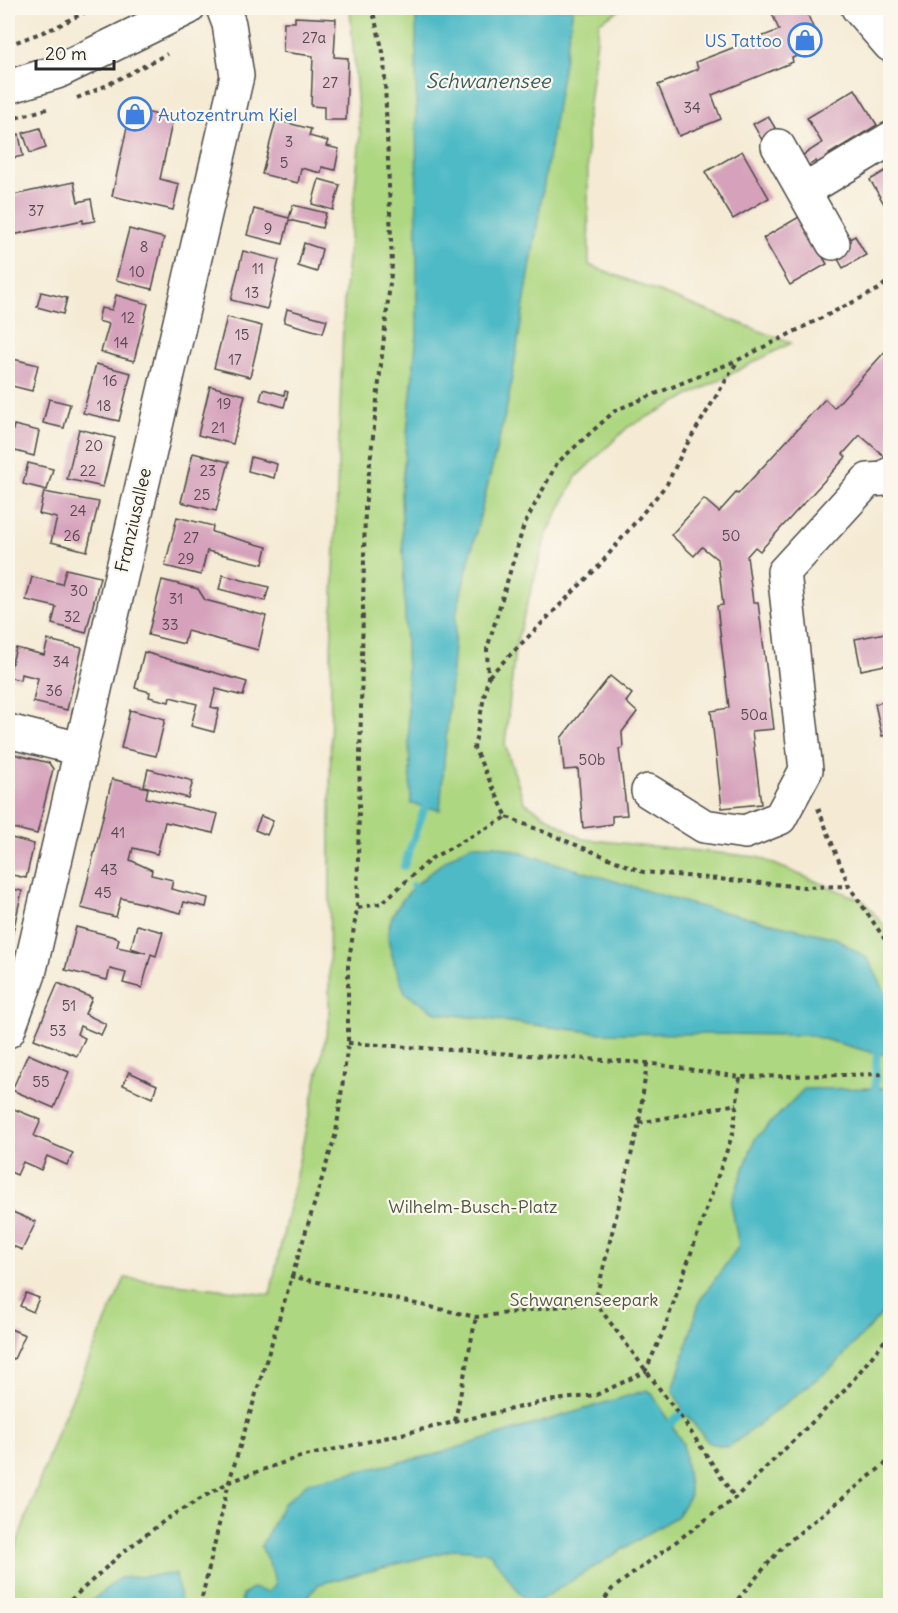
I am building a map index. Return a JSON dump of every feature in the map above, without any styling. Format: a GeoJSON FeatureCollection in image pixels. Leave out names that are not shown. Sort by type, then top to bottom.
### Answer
{"type":"FeatureCollection","features":[{"type":"Feature","properties":{"kind":"street"},"geometry":{"type":"LineString","coordinates":[[8,87],[57,72],[188,8]]}},
{"type":"Feature","properties":{"kind":"street","name":"Franziusallee"},"geometry":{"type":"LineString","coordinates":[[8,1031],[28,974],[237,76],[229,24],[223,8]]}},
{"type":"Feature","properties":{"kind":"street"},"geometry":{"type":"LineString","coordinates":[[858,8],[891,45]]}},
{"type":"Feature","properties":{"kind":"street"},"geometry":{"type":"LineString","coordinates":[[804,191],[891,139]]}},
{"type":"Feature","properties":{"kind":"street"},"geometry":{"type":"LineString","coordinates":[[778,146],[833,243]]}},
{"type":"Feature","properties":{"kind":"street"},"geometry":{"type":"LineString","coordinates":[[648,791],[704,826],[745,832],[780,818],[806,770],[784,572],[868,480],[885,479],[891,474]]}},
{"type":"Feature","properties":{"kind":"street"},"geometry":{"type":"LineString","coordinates":[[8,731],[80,749]]}},
{"type":"Feature","properties":{"kind":"path"},"geometry":{"type":"LineString","coordinates":[[8,45],[54,28],[93,8]]}},
{"type":"Feature","properties":{"kind":"path"},"geometry":{"type":"LineString","coordinates":[[199,1604],[230,1482],[290,1276],[336,1133],[348,1043],[348,966],[357,908],[365,508],[392,265],[384,56],[372,8]]}},
{"type":"Feature","properties":{"kind":"path"},"geometry":{"type":"LineString","coordinates":[[849,886],[805,887],[643,872],[507,817],[474,748],[488,677],[487,649],[524,525],[557,463],[616,410],[738,360],[877,290],[891,280]]}},
{"type":"Feature","properties":{"kind":"path"},"geometry":{"type":"LineString","coordinates":[[488,677],[598,567],[667,484],[684,449],[738,360]]}},
{"type":"Feature","properties":{"kind":"path"},"geometry":{"type":"LineString","coordinates":[[806,770],[830,842],[849,886],[891,947]]}},
{"type":"Feature","properties":{"kind":"path"},"geometry":{"type":"LineString","coordinates":[[357,908],[382,903],[432,858],[507,817]]}},
{"type":"Feature","properties":{"kind":"path"},"geometry":{"type":"LineString","coordinates":[[348,1043],[647,1063],[740,1077],[891,1074]]}},
{"type":"Feature","properties":{"kind":"path"},"geometry":{"type":"LineString","coordinates":[[647,1063],[639,1123],[595,1302],[645,1372],[675,1409],[735,1498]]}},
{"type":"Feature","properties":{"kind":"path"},"geometry":{"type":"LineString","coordinates":[[64,1605],[131,1546],[168,1518],[230,1482],[296,1458],[547,1401],[596,1395],[645,1372],[664,1330],[733,1133],[740,1077]]}},
{"type":"Feature","properties":{"kind":"path"},"geometry":{"type":"LineString","coordinates":[[639,1123],[737,1104]]}},
{"type":"Feature","properties":{"kind":"path"},"geometry":{"type":"LineString","coordinates":[[290,1276],[476,1317],[595,1302]]}},
{"type":"Feature","properties":{"kind":"path"},"geometry":{"type":"LineString","coordinates":[[455,1421],[476,1317]]}},
{"type":"Feature","properties":{"kind":"path"},"geometry":{"type":"LineString","coordinates":[[600,1605],[612,1588],[735,1498],[845,1390],[891,1334]]}},
{"type":"Feature","properties":{"kind":"path"},"geometry":{"type":"LineString","coordinates":[[732,1605],[783,1546],[891,1460]]}},
{"type":"Feature","properties":{"kind":"green space","name":"Schwanenseepark"},"geometry":{"type":"Polygon","coordinates":[[[350,8],[623,8],[599,22],[587,119],[589,265],[791,343],[628,427],[576,477],[546,536],[515,648],[505,745],[524,802],[582,839],[757,857],[864,901],[890,933],[890,1605],[8,1606],[8,1568],[58,1430],[125,1278],[270,1295],[329,1022],[331,654],[344,300],[360,137],[350,8]]]}},
{"type":"Feature","properties":{"kind":"water","name":"Schwanensee"},"geometry":{"type":"Polygon","coordinates":[[[416,8],[573,8],[508,402],[457,610],[440,810],[411,804],[401,493],[417,334],[416,8]]]}},
{"type":"Feature","properties":{"kind":"water"},"geometry":{"type":"Polygon","coordinates":[[[471,845],[496,845],[690,904],[836,938],[868,959],[890,1001],[890,1048],[887,1054],[877,1054],[809,1035],[600,1033],[437,1013],[405,993],[390,948],[388,935],[390,921],[397,908],[419,882],[446,860],[471,845]]]}},
{"type":"Feature","properties":{"kind":"water"},"geometry":{"type":"Polygon","coordinates":[[[890,1088],[890,1305],[835,1365],[729,1447],[709,1443],[684,1412],[673,1391],[700,1300],[739,1246],[731,1203],[755,1139],[804,1089],[890,1088]]]}},
{"type":"Feature","properties":{"kind":"water"},"geometry":{"type":"Polygon","coordinates":[[[647,1390],[651,1392],[683,1444],[690,1495],[677,1516],[537,1602],[522,1596],[489,1552],[456,1549],[319,1584],[301,1605],[240,1605],[243,1595],[252,1588],[267,1592],[275,1586],[273,1573],[261,1546],[283,1504],[309,1482],[433,1455],[647,1390]]]}},
{"type":"Feature","properties":{"kind":"water"},"geometry":{"type":"Polygon","coordinates":[[[176,1574],[181,1605],[87,1605],[119,1578],[176,1574]]]}},
{"type":"Feature","properties":{"kind":"building"},"geometry":{"type":"Polygon","coordinates":[[[780,8],[805,8],[821,47],[792,58],[793,62],[712,95],[721,119],[679,136],[658,85],[698,69],[696,62],[779,30],[771,11],[780,8]]]}},
{"type":"Feature","properties":{"kind":"building"},"geometry":{"type":"Polygon","coordinates":[[[295,17],[336,19],[334,57],[348,58],[346,120],[324,120],[324,107],[311,106],[313,56],[283,52],[284,22],[295,22],[295,17]]]}},
{"type":"Feature","properties":{"kind":"building"},"geometry":{"type":"Polygon","coordinates":[[[855,89],[877,125],[829,154],[833,162],[821,169],[816,161],[806,167],[800,157],[822,143],[807,118],[855,89]]]}},
{"type":"Feature","properties":{"kind":"building"},"geometry":{"type":"Polygon","coordinates":[[[131,109],[173,118],[160,179],[179,184],[173,210],[112,196],[131,109]]]}},
{"type":"Feature","properties":{"kind":"building"},"geometry":{"type":"Polygon","coordinates":[[[768,116],[781,138],[766,147],[753,124],[768,116]]]}},
{"type":"Feature","properties":{"kind":"building"},"geometry":{"type":"Polygon","coordinates":[[[276,120],[311,129],[309,136],[328,141],[326,146],[339,149],[335,170],[322,167],[321,173],[301,168],[298,183],[262,174],[276,120]]]}},
{"type":"Feature","properties":{"kind":"building"},"geometry":{"type":"Polygon","coordinates":[[[40,128],[46,148],[30,153],[23,133],[40,128]]]}},
{"type":"Feature","properties":{"kind":"building"},"geometry":{"type":"Polygon","coordinates":[[[19,134],[23,156],[8,159],[8,136],[19,134]]]}},
{"type":"Feature","properties":{"kind":"building"},"geometry":{"type":"Polygon","coordinates":[[[742,151],[769,198],[733,219],[705,172],[742,151]]]}},
{"type":"Feature","properties":{"kind":"building"},"geometry":{"type":"Polygon","coordinates":[[[890,168],[890,214],[870,180],[890,168]]]}},
{"type":"Feature","properties":{"kind":"building"},"geometry":{"type":"Polygon","coordinates":[[[319,179],[340,185],[333,210],[312,204],[319,179]]]}},
{"type":"Feature","properties":{"kind":"building"},"geometry":{"type":"Polygon","coordinates":[[[74,182],[78,202],[91,199],[95,221],[83,223],[83,220],[8,236],[8,196],[74,182]]]}},
{"type":"Feature","properties":{"kind":"building"},"geometry":{"type":"Polygon","coordinates":[[[293,205],[326,213],[322,228],[289,220],[283,244],[247,235],[254,209],[289,218],[293,205]]]}},
{"type":"Feature","properties":{"kind":"building"},"geometry":{"type":"Polygon","coordinates":[[[799,217],[827,264],[790,285],[763,238],[799,217]]]}},
{"type":"Feature","properties":{"kind":"building"},"geometry":{"type":"Polygon","coordinates":[[[129,229],[164,238],[152,289],[116,280],[129,229]]]}},
{"type":"Feature","properties":{"kind":"building"},"geometry":{"type":"Polygon","coordinates":[[[855,236],[866,255],[843,268],[832,248],[855,236]]]}},
{"type":"Feature","properties":{"kind":"building"},"geometry":{"type":"Polygon","coordinates":[[[304,243],[322,249],[317,272],[298,266],[304,243]]]}},
{"type":"Feature","properties":{"kind":"building"},"geometry":{"type":"Polygon","coordinates":[[[243,251],[279,260],[267,309],[231,300],[243,251]]]}},
{"type":"Feature","properties":{"kind":"building"},"geometry":{"type":"Polygon","coordinates":[[[41,292],[67,298],[63,314],[37,307],[41,292]]]}},
{"type":"Feature","properties":{"kind":"building"},"geometry":{"type":"Polygon","coordinates":[[[116,295],[148,304],[134,361],[101,352],[109,324],[98,321],[101,308],[112,310],[116,295]]]}},
{"type":"Feature","properties":{"kind":"building"},"geometry":{"type":"Polygon","coordinates":[[[287,309],[327,320],[323,333],[284,322],[287,309]]]}},
{"type":"Feature","properties":{"kind":"building"},"geometry":{"type":"Polygon","coordinates":[[[227,317],[262,326],[250,377],[214,368],[227,317]]]}},
{"type":"Feature","properties":{"kind":"building"},"geometry":{"type":"Polygon","coordinates":[[[890,346],[890,449],[884,456],[860,435],[843,454],[846,457],[760,551],[755,547],[747,556],[753,602],[758,602],[774,729],[752,731],[761,804],[722,808],[711,711],[729,708],[717,606],[723,605],[718,560],[702,547],[694,556],[671,535],[704,499],[719,512],[825,399],[834,408],[890,346]]]}},
{"type":"Feature","properties":{"kind":"building"},"geometry":{"type":"Polygon","coordinates":[[[9,358],[38,365],[32,391],[8,385],[9,358]]]}},
{"type":"Feature","properties":{"kind":"building"},"geometry":{"type":"Polygon","coordinates":[[[96,364],[131,373],[119,421],[83,413],[96,364]]]}},
{"type":"Feature","properties":{"kind":"building"},"geometry":{"type":"Polygon","coordinates":[[[210,386],[245,395],[233,444],[198,435],[210,386]]]}},
{"type":"Feature","properties":{"kind":"building"},"geometry":{"type":"Polygon","coordinates":[[[263,389],[284,395],[285,391],[288,392],[284,407],[260,400],[263,389]]]}},
{"type":"Feature","properties":{"kind":"building"},"geometry":{"type":"Polygon","coordinates":[[[49,399],[70,404],[64,428],[43,423],[49,399]]]}},
{"type":"Feature","properties":{"kind":"building"},"geometry":{"type":"Polygon","coordinates":[[[14,425],[39,431],[34,456],[8,449],[14,425]]]}},
{"type":"Feature","properties":{"kind":"building"},"geometry":{"type":"Polygon","coordinates":[[[79,429],[115,438],[103,487],[67,479],[79,429]]]}},
{"type":"Feature","properties":{"kind":"building"},"geometry":{"type":"Polygon","coordinates":[[[193,453],[229,462],[216,511],[181,502],[193,453]]]}},
{"type":"Feature","properties":{"kind":"building"},"geometry":{"type":"Polygon","coordinates":[[[251,457],[277,464],[274,478],[248,471],[251,457]]]}},
{"type":"Feature","properties":{"kind":"building"},"geometry":{"type":"Polygon","coordinates":[[[28,463],[53,469],[47,490],[23,484],[28,463]]]}},
{"type":"Feature","properties":{"kind":"building"},"geometry":{"type":"Polygon","coordinates":[[[44,492],[99,502],[87,551],[51,542],[57,518],[39,514],[44,492]]]}},
{"type":"Feature","properties":{"kind":"building"},"geometry":{"type":"Polygon","coordinates":[[[177,517],[213,526],[212,532],[267,547],[263,564],[207,551],[201,575],[165,566],[177,517]]]}},
{"type":"Feature","properties":{"kind":"building"},"geometry":{"type":"Polygon","coordinates":[[[66,569],[100,577],[86,633],[52,624],[56,607],[26,600],[32,577],[62,584],[66,569]]]}},
{"type":"Feature","properties":{"kind":"building"},"geometry":{"type":"Polygon","coordinates":[[[223,575],[269,587],[265,601],[219,589],[223,575]]]}},
{"type":"Feature","properties":{"kind":"building"},"geometry":{"type":"Polygon","coordinates":[[[162,580],[198,589],[205,600],[266,616],[258,650],[187,631],[184,644],[148,635],[162,580]]]}},
{"type":"Feature","properties":{"kind":"building"},"geometry":{"type":"Polygon","coordinates":[[[890,632],[890,664],[861,670],[855,639],[890,632]]]}},
{"type":"Feature","properties":{"kind":"building"},"geometry":{"type":"Polygon","coordinates":[[[48,640],[82,648],[67,710],[33,702],[38,678],[21,674],[20,680],[8,677],[16,648],[44,655],[48,640]]]}},
{"type":"Feature","properties":{"kind":"building"},"geometry":{"type":"Polygon","coordinates":[[[144,652],[247,682],[243,696],[216,689],[211,707],[219,709],[214,732],[191,726],[197,704],[170,697],[169,702],[149,697],[150,692],[135,688],[144,652]]]}},
{"type":"Feature","properties":{"kind":"building"},"geometry":{"type":"Polygon","coordinates":[[[610,676],[632,694],[626,702],[637,712],[622,732],[623,748],[619,749],[627,815],[612,816],[612,824],[583,828],[578,769],[564,770],[561,738],[610,676]]]}},
{"type":"Feature","properties":{"kind":"building"},"geometry":{"type":"Polygon","coordinates":[[[890,700],[890,734],[882,736],[875,704],[890,700]]]}},
{"type":"Feature","properties":{"kind":"building"},"geometry":{"type":"Polygon","coordinates":[[[130,710],[165,719],[156,756],[121,748],[130,710]]]}},
{"type":"Feature","properties":{"kind":"building"},"geometry":{"type":"Polygon","coordinates":[[[14,754],[49,763],[53,769],[37,834],[8,827],[8,779],[14,754]]]}},
{"type":"Feature","properties":{"kind":"building"},"geometry":{"type":"Polygon","coordinates":[[[148,769],[193,781],[188,798],[144,786],[148,769]]]}},
{"type":"Feature","properties":{"kind":"building"},"geometry":{"type":"Polygon","coordinates":[[[112,779],[148,788],[146,798],[218,814],[213,833],[165,822],[157,854],[133,848],[130,860],[152,870],[151,875],[173,880],[171,889],[208,898],[206,907],[184,902],[181,913],[121,898],[116,917],[81,908],[112,779]]]}},
{"type":"Feature","properties":{"kind":"building"},"geometry":{"type":"Polygon","coordinates":[[[261,816],[273,821],[267,835],[255,830],[261,816]]]}},
{"type":"Feature","properties":{"kind":"building"},"geometry":{"type":"Polygon","coordinates":[[[8,837],[34,844],[26,878],[8,874],[8,837]]]}},
{"type":"Feature","properties":{"kind":"building"},"geometry":{"type":"Polygon","coordinates":[[[8,888],[22,891],[12,936],[8,935],[8,888]]]}},
{"type":"Feature","properties":{"kind":"building"},"geometry":{"type":"Polygon","coordinates":[[[137,925],[163,932],[156,956],[151,954],[142,988],[123,983],[126,973],[110,969],[107,980],[65,970],[76,927],[119,939],[117,947],[146,953],[131,948],[137,925]]]}},
{"type":"Feature","properties":{"kind":"building"},"geometry":{"type":"Polygon","coordinates":[[[58,983],[92,998],[85,1014],[106,1024],[101,1035],[80,1026],[77,1034],[85,1038],[77,1056],[34,1039],[58,983]]]}},
{"type":"Feature","properties":{"kind":"building"},"geometry":{"type":"Polygon","coordinates":[[[28,1054],[69,1072],[54,1108],[12,1090],[28,1054]]]}},
{"type":"Feature","properties":{"kind":"building"},"geometry":{"type":"Polygon","coordinates":[[[129,1072],[157,1085],[152,1098],[123,1085],[129,1072]]]}},
{"type":"Feature","properties":{"kind":"building"},"geometry":{"type":"Polygon","coordinates":[[[9,1107],[41,1120],[34,1136],[73,1153],[67,1165],[47,1156],[41,1170],[23,1162],[17,1175],[8,1171],[9,1107]]]}},
{"type":"Feature","properties":{"kind":"building"},"geometry":{"type":"Polygon","coordinates":[[[8,1210],[36,1222],[22,1250],[8,1244],[8,1210]]]}},
{"type":"Feature","properties":{"kind":"building"},"geometry":{"type":"Polygon","coordinates":[[[26,1293],[39,1298],[33,1312],[20,1306],[26,1293]]]}},
{"type":"Feature","properties":{"kind":"building"},"geometry":{"type":"Polygon","coordinates":[[[8,1328],[25,1335],[14,1359],[8,1357],[8,1328]]]}},
{"type":"Feature","properties":{"kind":"waterway"},"geometry":{"type":"LineString","coordinates":[[404,866],[425,807]]}},
{"type":"Feature","properties":{"kind":"waterway"},"geometry":{"type":"LineString","coordinates":[[875,1089],[877,1054]]}},
{"type":"Feature","properties":{"kind":"waterway"},"geometry":{"type":"LineString","coordinates":[[671,1423],[684,1412]]}},
{"type":"Feature","properties":{"kind":"place","name":"US Tattoo"},"geometry":{"type":"Point","coordinates":[805,40]}},
{"type":"Feature","properties":{"kind":"place","name":"Autozentrum Kiel"},"geometry":{"type":"Point","coordinates":[135,114]}},
{"type":"Feature","properties":{"kind":"park label","name":"Wilhelm-Busch-Platz"},"geometry":{"type":"Point","coordinates":[473,1206]}}]}
